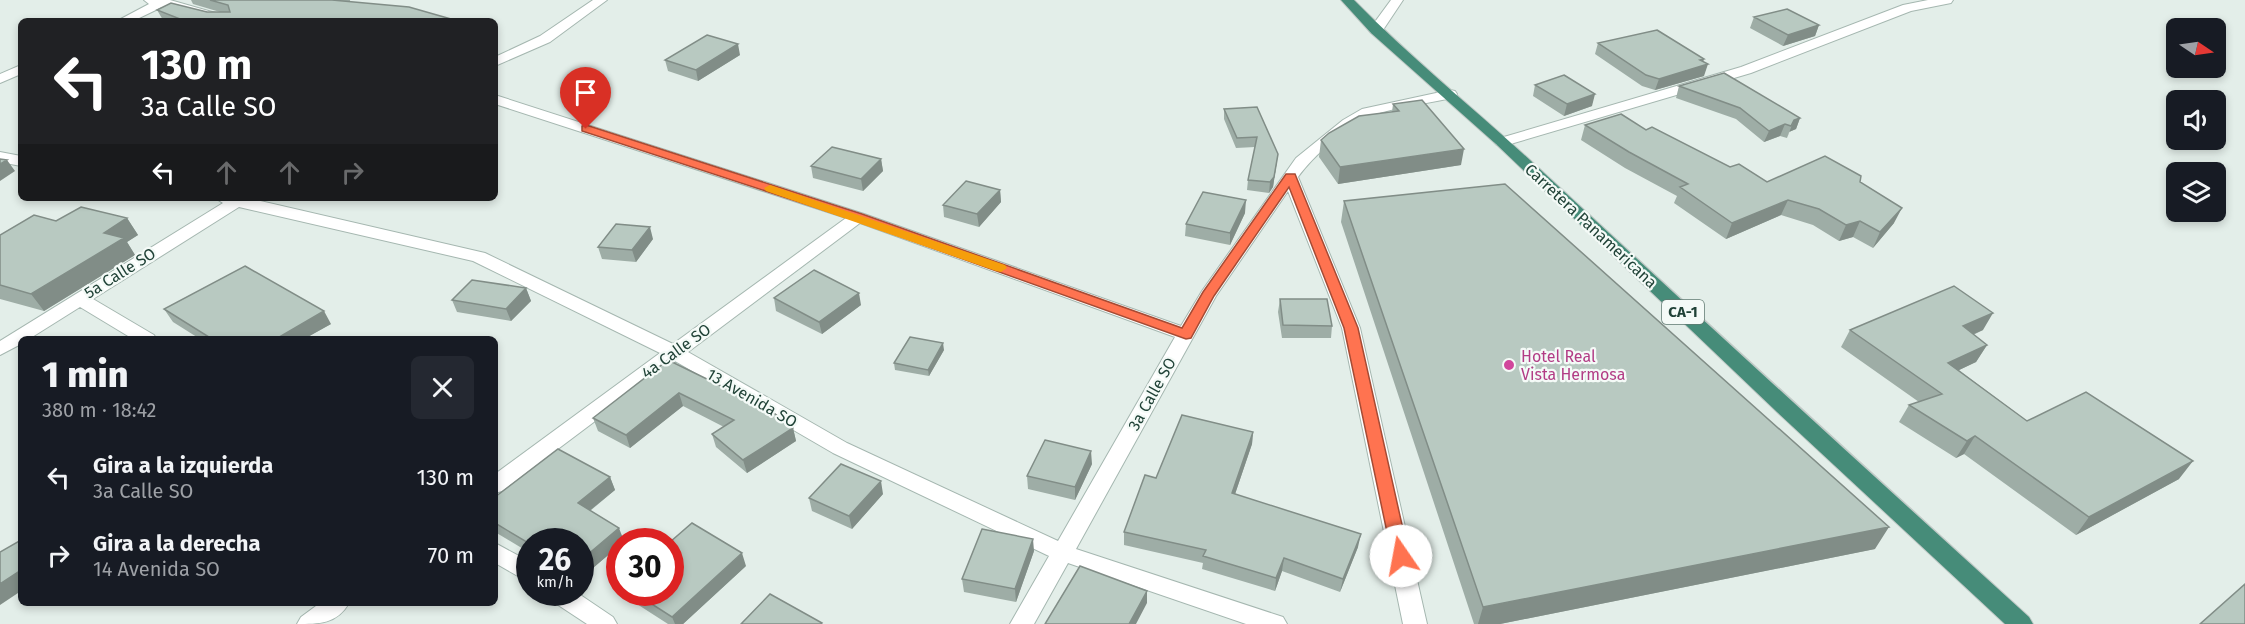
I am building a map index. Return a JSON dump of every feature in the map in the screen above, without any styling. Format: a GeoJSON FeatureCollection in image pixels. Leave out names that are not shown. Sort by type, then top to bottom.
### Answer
{"type":"FeatureCollection","features":[{"type":"Feature","properties":{"kind":"highway","name":"Carretera Panamericana"},"geometry":{"type":"LineString","coordinates":[[1347,0],[1376,30],[1450,94],[1784,407],[2021,624]]}},
{"type":"Feature","properties":{"kind":"street"},"geometry":{"type":"LineString","coordinates":[[498,61],[545,39],[601,0]]}},
{"type":"Feature","properties":{"kind":"street"},"geometry":{"type":"LineString","coordinates":[[1376,30],[1397,0]]}},
{"type":"Feature","properties":{"kind":"street"},"geometry":{"type":"LineString","coordinates":[[1502,142],[1746,70],[1908,8],[1947,0]]}},
{"type":"Feature","properties":{"kind":"street"},"geometry":{"type":"LineString","coordinates":[[129,18],[160,1],[218,18]]}},
{"type":"Feature","properties":{"kind":"street"},"geometry":{"type":"LineString","coordinates":[[0,79],[18,70]]}},
{"type":"Feature","properties":{"kind":"street","name":"3a Calle SO"},"geometry":{"type":"LineString","coordinates":[[1022,624],[1208,295],[1301,161],[1348,123],[1367,112],[1450,94]]}},
{"type":"Feature","properties":{"kind":"street"},"geometry":{"type":"LineString","coordinates":[[498,100],[858,217],[1186,334]]}},
{"type":"Feature","properties":{"kind":"street"},"geometry":{"type":"LineString","coordinates":[[0,157],[18,160]]}},
{"type":"Feature","properties":{"kind":"street"},"geometry":{"type":"LineString","coordinates":[[1290,176],[1351,328],[1415,624]]}},
{"type":"Feature","properties":{"kind":"street","name":"5a Calle SO"},"geometry":{"type":"LineString","coordinates":[[20,336],[230,201]]}},
{"type":"Feature","properties":{"kind":"street","name":"13 Avenida SO"},"geometry":{"type":"LineString","coordinates":[[241,201],[479,257],[673,352],[840,448],[1063,553],[1275,624]]}},
{"type":"Feature","properties":{"kind":"street","name":"4a Calle SO"},"geometry":{"type":"LineString","coordinates":[[498,483],[858,217]]}},
{"type":"Feature","properties":{"kind":"street"},"geometry":{"type":"LineString","coordinates":[[79,298],[142,336]]}},
{"type":"Feature","properties":{"kind":"street","name":"5a Calle SO"},"geometry":{"type":"LineString","coordinates":[[0,349],[18,337]]}},
{"type":"Feature","properties":{"kind":"street"},"geometry":{"type":"LineString","coordinates":[[498,554],[516,565]]}},
{"type":"Feature","properties":{"kind":"street"},"geometry":{"type":"LineString","coordinates":[[309,624],[333,606]]}},
{"type":"Feature","properties":{"kind":"street"},"geometry":{"type":"LineString","coordinates":[[578,606],[604,624]]}},
{"type":"Feature","properties":{"kind":"building"},"geometry":{"type":"Polygon","coordinates":[[[210,0],[332,0],[409,7],[448,18],[177,18],[157,10],[171,3],[207,12],[230,12],[228,5],[210,0]]]}},
{"type":"Feature","properties":{"kind":"building"},"geometry":{"type":"Polygon","coordinates":[[[1787,9],[1819,25],[1788,35],[1754,17],[1787,9]]]}},
{"type":"Feature","properties":{"kind":"building"},"geometry":{"type":"Polygon","coordinates":[[[1657,30],[1704,59],[1700,60],[1708,64],[1659,79],[1646,75],[1598,43],[1657,30]]]}},
{"type":"Feature","properties":{"kind":"building"},"geometry":{"type":"Polygon","coordinates":[[[707,35],[738,44],[696,70],[665,60],[707,35]]]}},
{"type":"Feature","properties":{"kind":"building"},"geometry":{"type":"Polygon","coordinates":[[[1724,73],[1800,118],[1794,120],[1791,126],[1785,124],[1769,131],[1740,108],[1679,86],[1724,73]]]}},
{"type":"Feature","properties":{"kind":"building"},"geometry":{"type":"Polygon","coordinates":[[[1564,75],[1595,94],[1567,104],[1535,85],[1564,75]]]}},
{"type":"Feature","properties":{"kind":"building"},"geometry":{"type":"Polygon","coordinates":[[[1422,100],[1464,149],[1340,167],[1321,140],[1359,116],[1399,111],[1393,104],[1422,100]]]}},
{"type":"Feature","properties":{"kind":"building"},"geometry":{"type":"Polygon","coordinates":[[[1257,107],[1278,154],[1274,177],[1270,182],[1248,180],[1257,137],[1237,138],[1224,109],[1257,107]]]}},
{"type":"Feature","properties":{"kind":"building"},"geometry":{"type":"Polygon","coordinates":[[[1621,114],[1646,130],[1652,127],[1730,167],[1739,164],[1767,182],[1825,156],[1861,176],[1860,182],[1902,208],[1880,232],[1860,221],[1846,225],[1819,209],[1788,200],[1732,223],[1680,187],[1688,184],[1585,125],[1621,114]]]}},
{"type":"Feature","properties":{"kind":"building"},"geometry":{"type":"Polygon","coordinates":[[[832,147],[881,159],[861,179],[811,166],[832,147]]]}},
{"type":"Feature","properties":{"kind":"building"},"geometry":{"type":"Polygon","coordinates":[[[966,181],[1000,190],[977,214],[943,205],[966,181]]]}},
{"type":"Feature","properties":{"kind":"building"},"geometry":{"type":"Polygon","coordinates":[[[1505,184],[1889,527],[1483,607],[1344,201],[1505,184]]]}},
{"type":"Feature","properties":{"kind":"building"},"geometry":{"type":"Polygon","coordinates":[[[1203,192],[1246,200],[1230,233],[1186,224],[1203,192]]]}},
{"type":"Feature","properties":{"kind":"building"},"geometry":{"type":"Polygon","coordinates":[[[81,207],[127,218],[104,233],[124,238],[31,294],[0,285],[0,235],[34,215],[56,221],[81,207]]]}},
{"type":"Feature","properties":{"kind":"building"},"geometry":{"type":"Polygon","coordinates":[[[616,224],[650,227],[632,250],[598,247],[616,224]]]}},
{"type":"Feature","properties":{"kind":"building"},"geometry":{"type":"Polygon","coordinates":[[[245,266],[324,311],[281,336],[207,336],[164,309],[245,266]]]}},
{"type":"Feature","properties":{"kind":"building"},"geometry":{"type":"Polygon","coordinates":[[[814,270],[859,293],[819,322],[774,298],[814,270]]]}},
{"type":"Feature","properties":{"kind":"building"},"geometry":{"type":"Polygon","coordinates":[[[472,280],[526,288],[506,309],[452,300],[472,280]]]}},
{"type":"Feature","properties":{"kind":"building"},"geometry":{"type":"Polygon","coordinates":[[[1954,286],[1993,313],[1963,326],[1987,345],[1948,363],[2027,421],[2086,392],[2193,461],[2089,517],[1975,436],[1967,441],[1909,405],[1942,394],[1850,330],[1954,286]]]}},
{"type":"Feature","properties":{"kind":"building"},"geometry":{"type":"Polygon","coordinates":[[[1280,299],[1327,299],[1332,326],[1283,325],[1280,299]]]}},
{"type":"Feature","properties":{"kind":"building"},"geometry":{"type":"Polygon","coordinates":[[[910,337],[943,343],[928,370],[894,363],[910,337]]]}},
{"type":"Feature","properties":{"kind":"building"},"geometry":{"type":"Polygon","coordinates":[[[668,360],[760,405],[761,403],[793,428],[743,460],[712,434],[734,420],[679,393],[626,435],[593,418],[668,360]]]}},
{"type":"Feature","properties":{"kind":"building"},"geometry":{"type":"Polygon","coordinates":[[[1182,415],[1253,432],[1232,493],[1361,534],[1343,579],[1284,558],[1276,578],[1203,556],[1206,550],[1124,532],[1145,475],[1156,478],[1182,415]]]}},
{"type":"Feature","properties":{"kind":"building"},"geometry":{"type":"Polygon","coordinates":[[[1045,440],[1091,451],[1075,487],[1027,476],[1045,440]]]}},
{"type":"Feature","properties":{"kind":"building"},"geometry":{"type":"Polygon","coordinates":[[[558,449],[610,477],[578,503],[619,528],[606,528],[606,539],[594,549],[594,528],[516,528],[516,536],[498,525],[498,495],[558,449]]]}},
{"type":"Feature","properties":{"kind":"building"},"geometry":{"type":"Polygon","coordinates":[[[841,464],[881,481],[849,516],[809,498],[841,464]]]}},
{"type":"Feature","properties":{"kind":"building"},"geometry":{"type":"Polygon","coordinates":[[[692,523],[742,553],[672,617],[655,606],[684,606],[684,530],[692,523]]]}},
{"type":"Feature","properties":{"kind":"building"},"geometry":{"type":"Polygon","coordinates":[[[982,529],[1033,539],[1015,589],[962,579],[982,529]]]}},
{"type":"Feature","properties":{"kind":"building"},"geometry":{"type":"Polygon","coordinates":[[[18,542],[18,572],[0,584],[0,552],[18,542]]]}},
{"type":"Feature","properties":{"kind":"building"},"geometry":{"type":"Polygon","coordinates":[[[1080,566],[1147,591],[1129,624],[1045,624],[1080,566]]]}},
{"type":"Feature","properties":{"kind":"building"},"geometry":{"type":"Polygon","coordinates":[[[2245,584],[2245,624],[2200,624],[2245,584]]]}},
{"type":"Feature","properties":{"kind":"building"},"geometry":{"type":"Polygon","coordinates":[[[770,594],[822,623],[741,624],[770,594]]]}},
{"type":"Feature","properties":{"kind":"slow traffic"},"geometry":{"type":"LineString","coordinates":[[770,188],[1001,268]]}},
{"type":"Feature","properties":{"kind":"place","name":"Hotel Real Vista Hermosa"},"geometry":{"type":"Point","coordinates":[1509,365]}},
{"type":"Feature","properties":{"kind":"route"},"geometry":{"type":"LineString","coordinates":[[586,129],[858,217],[1186,334],[1208,295],[1290,176],[1351,328],[1401,556]]}}]}
